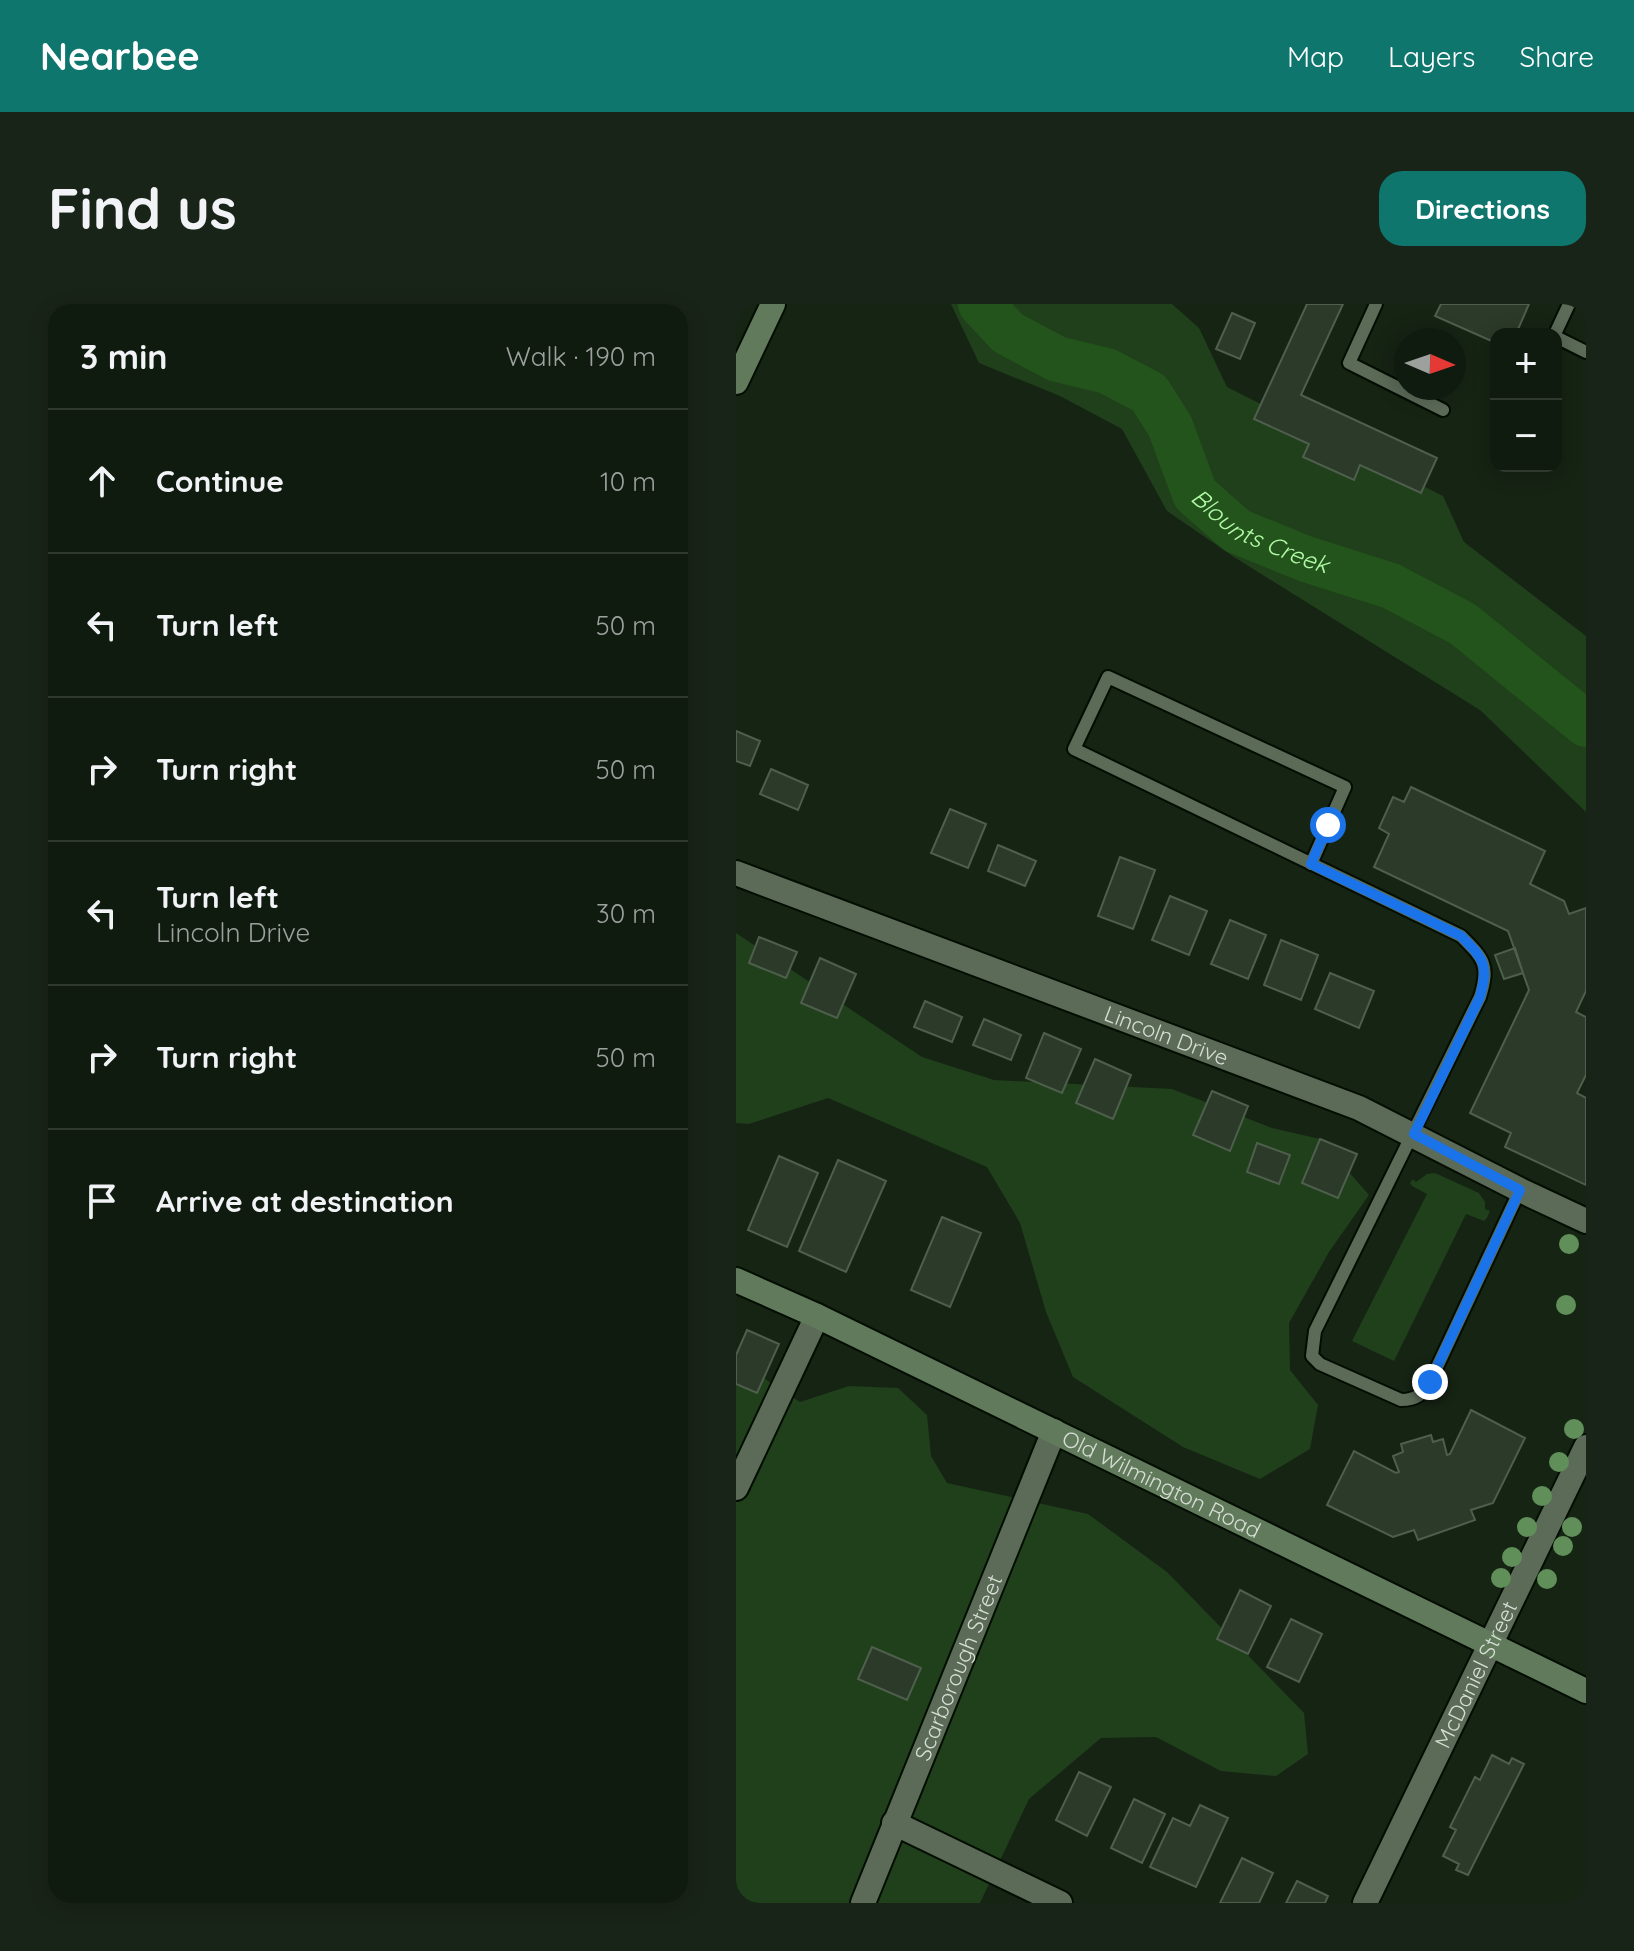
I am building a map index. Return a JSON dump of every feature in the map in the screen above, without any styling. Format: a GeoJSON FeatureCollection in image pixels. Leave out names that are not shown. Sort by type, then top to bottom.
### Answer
{"type":"FeatureCollection","features":[{"type":"Feature","properties":{"kind":"main road"},"geometry":{"type":"LineString","coordinates":[[736,382],[773,304]]}},
{"type":"Feature","properties":{"kind":"main road","name":"Old Wilmington Road"},"geometry":{"type":"LineString","coordinates":[[736,1280],[817,1316],[1586,1691]]}},
{"type":"Feature","properties":{"kind":"street","name":"Lincoln Drive"},"geometry":{"type":"LineString","coordinates":[[736,873],[1359,1108],[1586,1221]]}},
{"type":"Feature","properties":{"kind":"street"},"geometry":{"type":"LineString","coordinates":[[736,1488],[817,1316]]}},
{"type":"Feature","properties":{"kind":"street","name":"Scarborough Street"},"geometry":{"type":"LineString","coordinates":[[863,1903],[1054,1431]]}},
{"type":"Feature","properties":{"kind":"street","name":"McDaniel Street"},"geometry":{"type":"LineString","coordinates":[[1365,1903],[1586,1447]]}},
{"type":"Feature","properties":{"kind":"street"},"geometry":{"type":"LineString","coordinates":[[894,1823],[1060,1903]]}},
{"type":"Feature","properties":{"kind":"lane"},"geometry":{"type":"LineString","coordinates":[[1376,304],[1349,363],[1443,410]]}},
{"type":"Feature","properties":{"kind":"lane"},"geometry":{"type":"LineString","coordinates":[[1559,328],[1569,304]]}},
{"type":"Feature","properties":{"kind":"lane"},"geometry":{"type":"LineString","coordinates":[[1562,338],[1586,352]]}},
{"type":"Feature","properties":{"kind":"lane"},"geometry":{"type":"LineString","coordinates":[[1311,864],[1345,787],[1108,677],[1074,749],[1311,864],[1461,936],[1484,964],[1485,979],[1480,997],[1315,1331],[1312,1356],[1320,1364],[1401,1400],[1413,1400],[1423,1393],[1520,1190]]}},
{"type":"Feature","properties":{"kind":"green space"},"geometry":{"type":"Polygon","coordinates":[[[951,304],[1172,304],[1199,328],[1227,387],[1443,496],[1464,542],[1586,636],[1586,812],[1480,710],[1234,557],[1167,511],[1122,429],[1060,396],[979,363],[951,304]]]}},
{"type":"Feature","properties":{"kind":"green space"},"geometry":{"type":"Polygon","coordinates":[[[736,933],[922,1057],[994,1080],[1172,1089],[1272,1128],[1320,1139],[1369,1195],[1329,1252],[1289,1323],[1290,1370],[1318,1405],[1310,1449],[1260,1479],[1183,1447],[1073,1377],[1046,1312],[1020,1223],[987,1167],[828,1098],[749,1124],[736,1123],[736,933]]]}},
{"type":"Feature","properties":{"kind":"green space"},"geometry":{"type":"Polygon","coordinates":[[[1435,1173],[1479,1193],[1485,1202],[1485,1209],[1490,1211],[1484,1221],[1466,1214],[1394,1361],[1352,1341],[1427,1194],[1410,1183],[1413,1179],[1416,1182],[1427,1174],[1435,1173]]]}},
{"type":"Feature","properties":{"kind":"green space"},"geometry":{"type":"Polygon","coordinates":[[[736,1360],[800,1402],[849,1386],[898,1388],[927,1415],[931,1456],[947,1483],[1088,1514],[1167,1572],[1304,1713],[1308,1754],[1276,1776],[1221,1771],[1156,1737],[1101,1738],[1029,1799],[980,1903],[736,1903],[736,1360]]]}},
{"type":"Feature","properties":{"kind":"building"},"geometry":{"type":"Polygon","coordinates":[[[1307,304],[1343,304],[1301,395],[1437,458],[1421,493],[1360,465],[1354,480],[1303,457],[1309,444],[1254,419],[1307,304]]]}},
{"type":"Feature","properties":{"kind":"building"},"geometry":{"type":"Polygon","coordinates":[[[1441,304],[1529,304],[1519,328],[1490,328],[1490,340],[1435,316],[1441,304]]]}},
{"type":"Feature","properties":{"kind":"building"},"geometry":{"type":"Polygon","coordinates":[[[1232,313],[1255,323],[1240,359],[1216,349],[1232,313]]]}},
{"type":"Feature","properties":{"kind":"building"},"geometry":{"type":"Polygon","coordinates":[[[736,731],[760,741],[750,766],[736,761],[736,731]]]}},
{"type":"Feature","properties":{"kind":"building"},"geometry":{"type":"Polygon","coordinates":[[[771,769],[808,785],[798,810],[760,794],[771,769]]]}},
{"type":"Feature","properties":{"kind":"building"},"geometry":{"type":"Polygon","coordinates":[[[1411,787],[1545,851],[1530,884],[1564,901],[1569,914],[1586,908],[1586,991],[1576,1012],[1586,1017],[1586,1075],[1577,1093],[1586,1098],[1586,1185],[1505,1147],[1511,1133],[1470,1113],[1529,990],[1508,931],[1374,867],[1389,834],[1379,828],[1393,797],[1404,802],[1411,787]]]}},
{"type":"Feature","properties":{"kind":"building"},"geometry":{"type":"Polygon","coordinates":[[[950,809],[986,824],[968,868],[931,853],[950,809]]]}},
{"type":"Feature","properties":{"kind":"building"},"geometry":{"type":"Polygon","coordinates":[[[998,845],[1036,861],[1025,886],[988,871],[998,845]]]}},
{"type":"Feature","properties":{"kind":"building"},"geometry":{"type":"Polygon","coordinates":[[[1120,857],[1155,870],[1133,929],[1098,916],[1120,857]]]}},
{"type":"Feature","properties":{"kind":"building"},"geometry":{"type":"Polygon","coordinates":[[[1170,896],[1207,911],[1189,955],[1152,940],[1170,896]]]}},
{"type":"Feature","properties":{"kind":"building"},"geometry":{"type":"Polygon","coordinates":[[[1230,920],[1266,935],[1248,979],[1211,964],[1230,920]]]}},
{"type":"Feature","properties":{"kind":"building"},"geometry":{"type":"Polygon","coordinates":[[[759,937],[797,952],[786,978],[749,963],[759,937]]]}},
{"type":"Feature","properties":{"kind":"building"},"geometry":{"type":"Polygon","coordinates":[[[1281,940],[1318,955],[1301,1000],[1264,985],[1281,940]]]}},
{"type":"Feature","properties":{"kind":"building"},"geometry":{"type":"Polygon","coordinates":[[[1515,948],[1523,973],[1504,979],[1495,955],[1515,948]]]}},
{"type":"Feature","properties":{"kind":"building"},"geometry":{"type":"Polygon","coordinates":[[[820,958],[856,974],[837,1018],[801,1003],[820,958]]]}},
{"type":"Feature","properties":{"kind":"building"},"geometry":{"type":"Polygon","coordinates":[[[1330,973],[1374,991],[1359,1028],[1315,1009],[1330,973]]]}},
{"type":"Feature","properties":{"kind":"building"},"geometry":{"type":"Polygon","coordinates":[[[925,1001],[962,1017],[952,1042],[914,1027],[925,1001]]]}},
{"type":"Feature","properties":{"kind":"building"},"geometry":{"type":"Polygon","coordinates":[[[984,1019],[1021,1035],[1011,1060],[973,1045],[984,1019]]]}},
{"type":"Feature","properties":{"kind":"building"},"geometry":{"type":"Polygon","coordinates":[[[1044,1033],[1081,1049],[1062,1093],[1026,1078],[1044,1033]]]}},
{"type":"Feature","properties":{"kind":"building"},"geometry":{"type":"Polygon","coordinates":[[[1095,1059],[1131,1075],[1113,1119],[1076,1103],[1095,1059]]]}},
{"type":"Feature","properties":{"kind":"building"},"geometry":{"type":"Polygon","coordinates":[[[1212,1091],[1248,1106],[1230,1151],[1193,1135],[1212,1091]]]}},
{"type":"Feature","properties":{"kind":"building"},"geometry":{"type":"Polygon","coordinates":[[[1320,1139],[1357,1154],[1338,1198],[1302,1183],[1320,1139]]]}},
{"type":"Feature","properties":{"kind":"building"},"geometry":{"type":"Polygon","coordinates":[[[1257,1143],[1290,1155],[1279,1184],[1247,1172],[1257,1143]]]}},
{"type":"Feature","properties":{"kind":"building"},"geometry":{"type":"Polygon","coordinates":[[[779,1156],[818,1173],[787,1247],[748,1230],[779,1156]]]}},
{"type":"Feature","properties":{"kind":"building"},"geometry":{"type":"Polygon","coordinates":[[[838,1160],[886,1181],[846,1272],[799,1251],[838,1160]]]}},
{"type":"Feature","properties":{"kind":"building"},"geometry":{"type":"Polygon","coordinates":[[[942,1217],[981,1233],[950,1307],[911,1290],[942,1217]]]}},
{"type":"Feature","properties":{"kind":"building"},"geometry":{"type":"Polygon","coordinates":[[[747,1330],[779,1344],[757,1393],[736,1384],[736,1355],[747,1330]]]}},
{"type":"Feature","properties":{"kind":"building"},"geometry":{"type":"Polygon","coordinates":[[[1471,1410],[1525,1438],[1493,1503],[1471,1510],[1475,1520],[1418,1540],[1414,1530],[1393,1537],[1327,1505],[1354,1451],[1399,1472],[1393,1456],[1403,1452],[1401,1444],[1431,1435],[1433,1442],[1443,1439],[1447,1455],[1450,1454],[1471,1410]]]}},
{"type":"Feature","properties":{"kind":"building"},"geometry":{"type":"Polygon","coordinates":[[[1240,1590],[1271,1606],[1248,1654],[1217,1639],[1240,1590]]]}},
{"type":"Feature","properties":{"kind":"building"},"geometry":{"type":"Polygon","coordinates":[[[1291,1619],[1322,1634],[1299,1682],[1267,1667],[1291,1619]]]}},
{"type":"Feature","properties":{"kind":"building"},"geometry":{"type":"Polygon","coordinates":[[[872,1647],[921,1668],[907,1700],[858,1679],[872,1647]]]}},
{"type":"Feature","properties":{"kind":"building"},"geometry":{"type":"Polygon","coordinates":[[[1492,1755],[1509,1764],[1512,1758],[1524,1764],[1468,1875],[1456,1870],[1459,1864],[1443,1856],[1456,1830],[1450,1827],[1475,1777],[1480,1780],[1492,1755]]]}},
{"type":"Feature","properties":{"kind":"building"},"geometry":{"type":"Polygon","coordinates":[[[1079,1772],[1111,1787],[1087,1836],[1056,1820],[1079,1772]]]}},
{"type":"Feature","properties":{"kind":"building"},"geometry":{"type":"Polygon","coordinates":[[[1134,1799],[1165,1814],[1142,1863],[1111,1848],[1134,1799]]]}},
{"type":"Feature","properties":{"kind":"building"},"geometry":{"type":"Polygon","coordinates":[[[1200,1805],[1228,1818],[1196,1887],[1150,1867],[1173,1818],[1190,1826],[1200,1805]]]}},
{"type":"Feature","properties":{"kind":"building"},"geometry":{"type":"Polygon","coordinates":[[[1242,1858],[1273,1873],[1259,1903],[1220,1903],[1242,1858]]]}},
{"type":"Feature","properties":{"kind":"building"},"geometry":{"type":"Polygon","coordinates":[[[1297,1881],[1328,1896],[1325,1903],[1286,1903],[1297,1881]]]}},
{"type":"Feature","properties":{"kind":"waterway","name":"Blounts Creek"},"geometry":{"type":"LineString","coordinates":[[981,304],[1008,333],[1057,359],[1107,371],[1149,393],[1170,426],[1195,494],[1237,531],[1306,559],[1391,586],[1463,624],[1586,724]]}},
{"type":"Feature","properties":{"kind":"route"},"geometry":{"type":"LineString","coordinates":[[1328,825],[1311,864],[1461,936],[1484,964],[1485,979],[1480,997],[1414,1134],[1520,1190],[1430,1382]]}}]}
